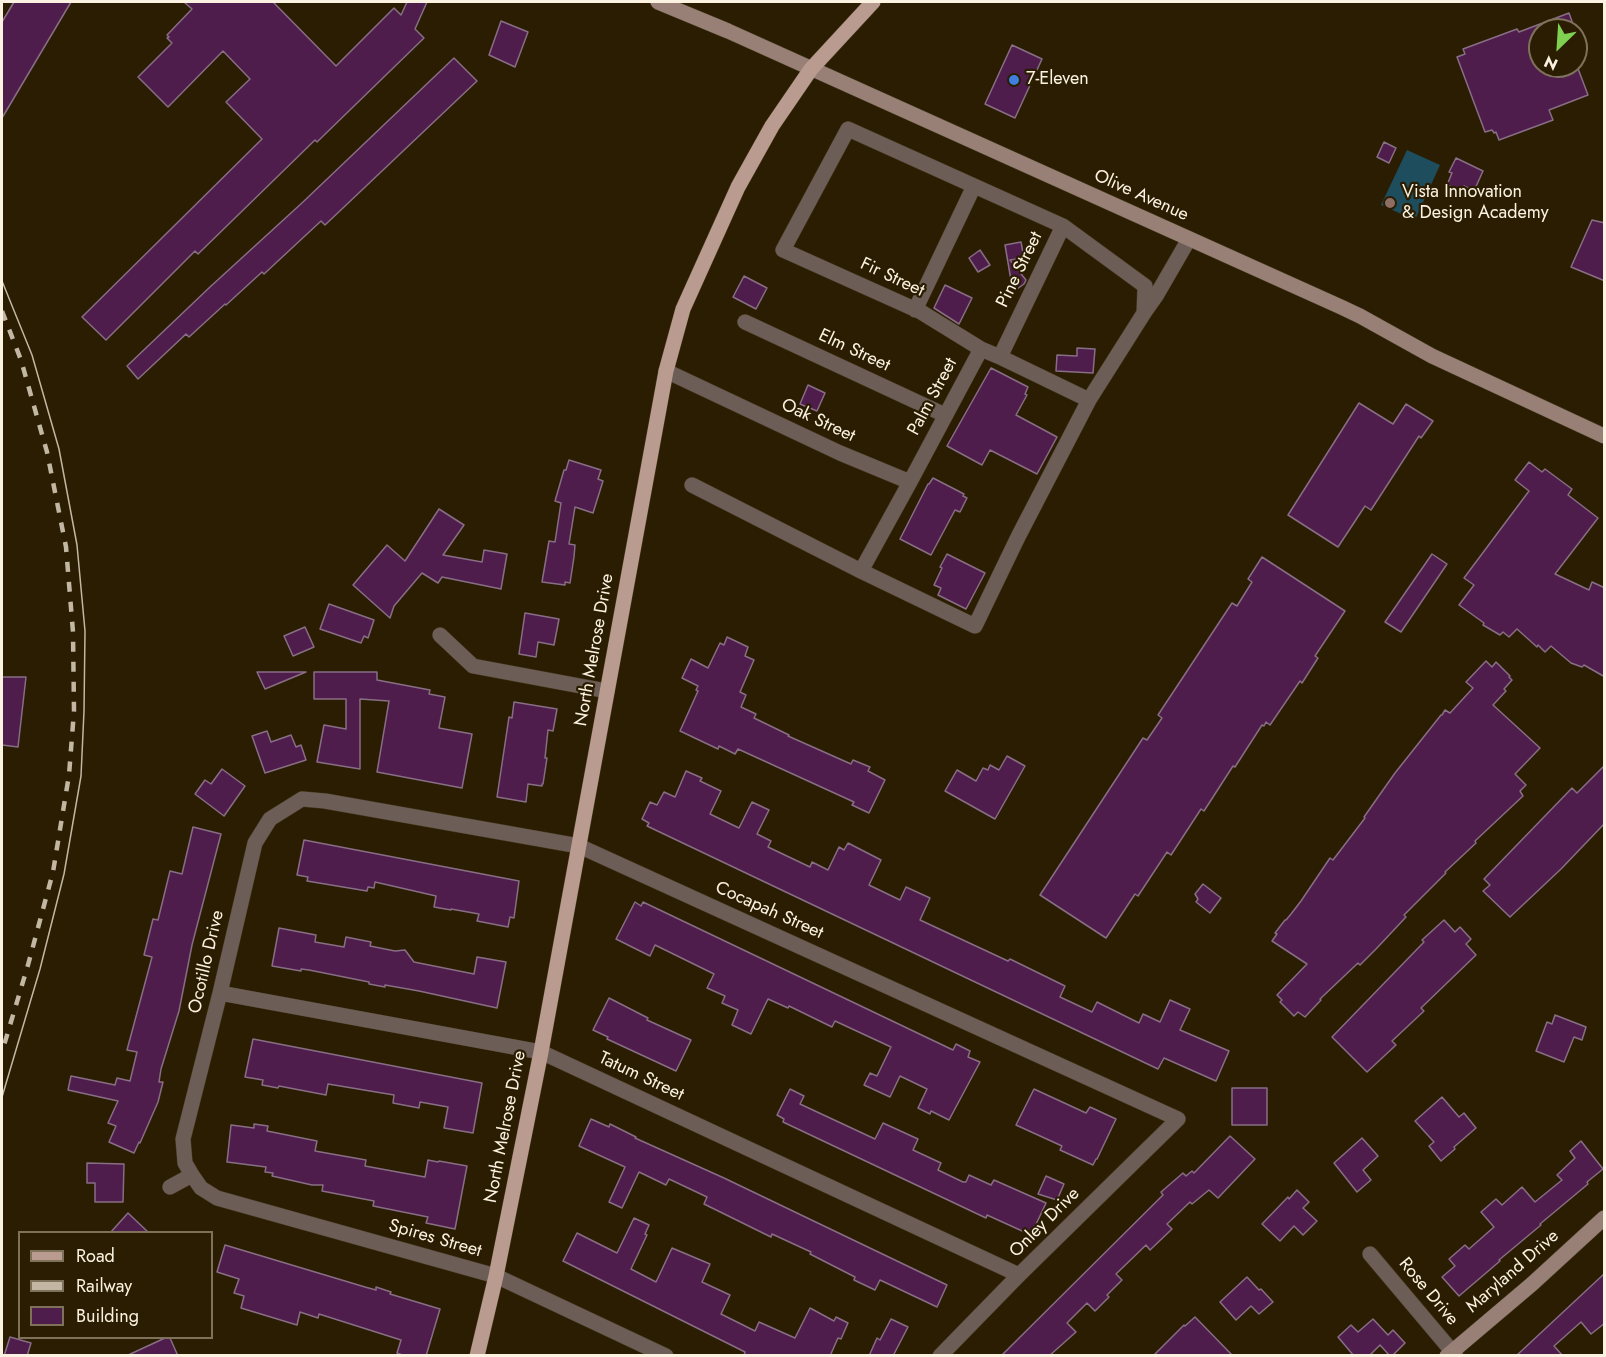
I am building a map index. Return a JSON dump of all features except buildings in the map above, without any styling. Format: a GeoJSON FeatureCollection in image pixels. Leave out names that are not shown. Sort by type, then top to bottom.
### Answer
{"type":"FeatureCollection","features":[{"type":"Feature","properties":{"kind":"main road","name":"Olive Avenue"},"geometry":{"type":"LineString","coordinates":[[658,2],[728,31],[1360,316],[1432,356],[1605,436]]}},
{"type":"Feature","properties":{"kind":"main road","name":"North Melrose Drive"},"geometry":{"type":"LineString","coordinates":[[477,1356],[496,1276],[541,1052],[666,371],[683,309],[738,187],[772,126],[811,69],[873,2]]}},
{"type":"Feature","properties":{"kind":"main road","name":"Maryland Drive"},"geometry":{"type":"LineString","coordinates":[[1452,1354],[1605,1218]]}},
{"type":"Feature","properties":{"kind":"street","name":"Pine Street"},"geometry":{"type":"LineString","coordinates":[[783,250],[848,129],[1063,226],[1000,357]]}},
{"type":"Feature","properties":{"kind":"street"},"geometry":{"type":"LineString","coordinates":[[915,310],[974,186]]}},
{"type":"Feature","properties":{"kind":"street"},"geometry":{"type":"LineString","coordinates":[[1063,226],[1145,286],[1144,313]]}},
{"type":"Feature","properties":{"kind":"street"},"geometry":{"type":"LineString","coordinates":[[693,485],[975,627],[1018,537],[1089,400],[1156,296],[1189,238]]}},
{"type":"Feature","properties":{"kind":"street","name":"Fir Street"},"geometry":{"type":"LineString","coordinates":[[783,250],[915,310],[981,349]]}},
{"type":"Feature","properties":{"kind":"street","name":"Elm Street"},"geometry":{"type":"LineString","coordinates":[[745,322],[945,415]]}},
{"type":"Feature","properties":{"kind":"street","name":"Palm Street"},"geometry":{"type":"LineString","coordinates":[[861,571],[981,349],[1000,357]]}},
{"type":"Feature","properties":{"kind":"street"},"geometry":{"type":"LineString","coordinates":[[1000,357],[1089,400]]}},
{"type":"Feature","properties":{"kind":"street","name":"Oak Street"},"geometry":{"type":"LineString","coordinates":[[666,371],[840,453],[910,482]]}},
{"type":"Feature","properties":{"kind":"street"},"geometry":{"type":"LineString","coordinates":[[440,634],[474,666],[607,691]]}},
{"type":"Feature","properties":{"kind":"street","name":"Ocotillo Drive"},"geometry":{"type":"LineString","coordinates":[[192,1175],[185,1163],[183,1139],[255,843],[270,819],[302,799],[325,801]]}},
{"type":"Feature","properties":{"kind":"street","name":"Cocapah Street"},"geometry":{"type":"LineString","coordinates":[[325,801],[579,846],[1178,1119]]}},
{"type":"Feature","properties":{"kind":"street","name":"Tatum Street"},"geometry":{"type":"LineString","coordinates":[[220,993],[541,1052],[1019,1275]]}},
{"type":"Feature","properties":{"kind":"street","name":"Onley Drive"},"geometry":{"type":"LineString","coordinates":[[940,1356],[1178,1119]]}},
{"type":"Feature","properties":{"kind":"street"},"geometry":{"type":"LineString","coordinates":[[170,1187],[192,1175]]}},
{"type":"Feature","properties":{"kind":"street","name":"Spires Street"},"geometry":{"type":"LineString","coordinates":[[192,1175],[201,1188],[218,1198],[496,1276],[666,1356]]}},
{"type":"Feature","properties":{"kind":"street","name":"Rose Drive"},"geometry":{"type":"LineString","coordinates":[[1370,1254],[1452,1354]]}},
{"type":"Feature","properties":{"kind":"water"},"geometry":{"type":"Polygon","coordinates":[[[1407,150],[1440,165],[1415,220],[1381,205],[1407,150]]]}},
{"type":"Feature","properties":{"kind":"tram line"},"geometry":{"type":"LineString","coordinates":[[2,281],[32,355],[59,449],[77,545],[85,631],[81,776],[64,874],[40,969],[2,1097]]}},
{"type":"Feature","properties":{"kind":"railway"},"geometry":{"type":"LineString","coordinates":[[2,311],[21,360],[47,452],[66,547],[73,632],[74,711],[69,775],[53,872],[2,1052]]}},
{"type":"Feature","properties":{"kind":"place","name":"7-Eleven"},"geometry":{"type":"Point","coordinates":[1014,80]}},
{"type":"Feature","properties":{"kind":"place","name":"Vista Innovation & Design Academy"},"geometry":{"type":"Point","coordinates":[1390,203]}}]}
